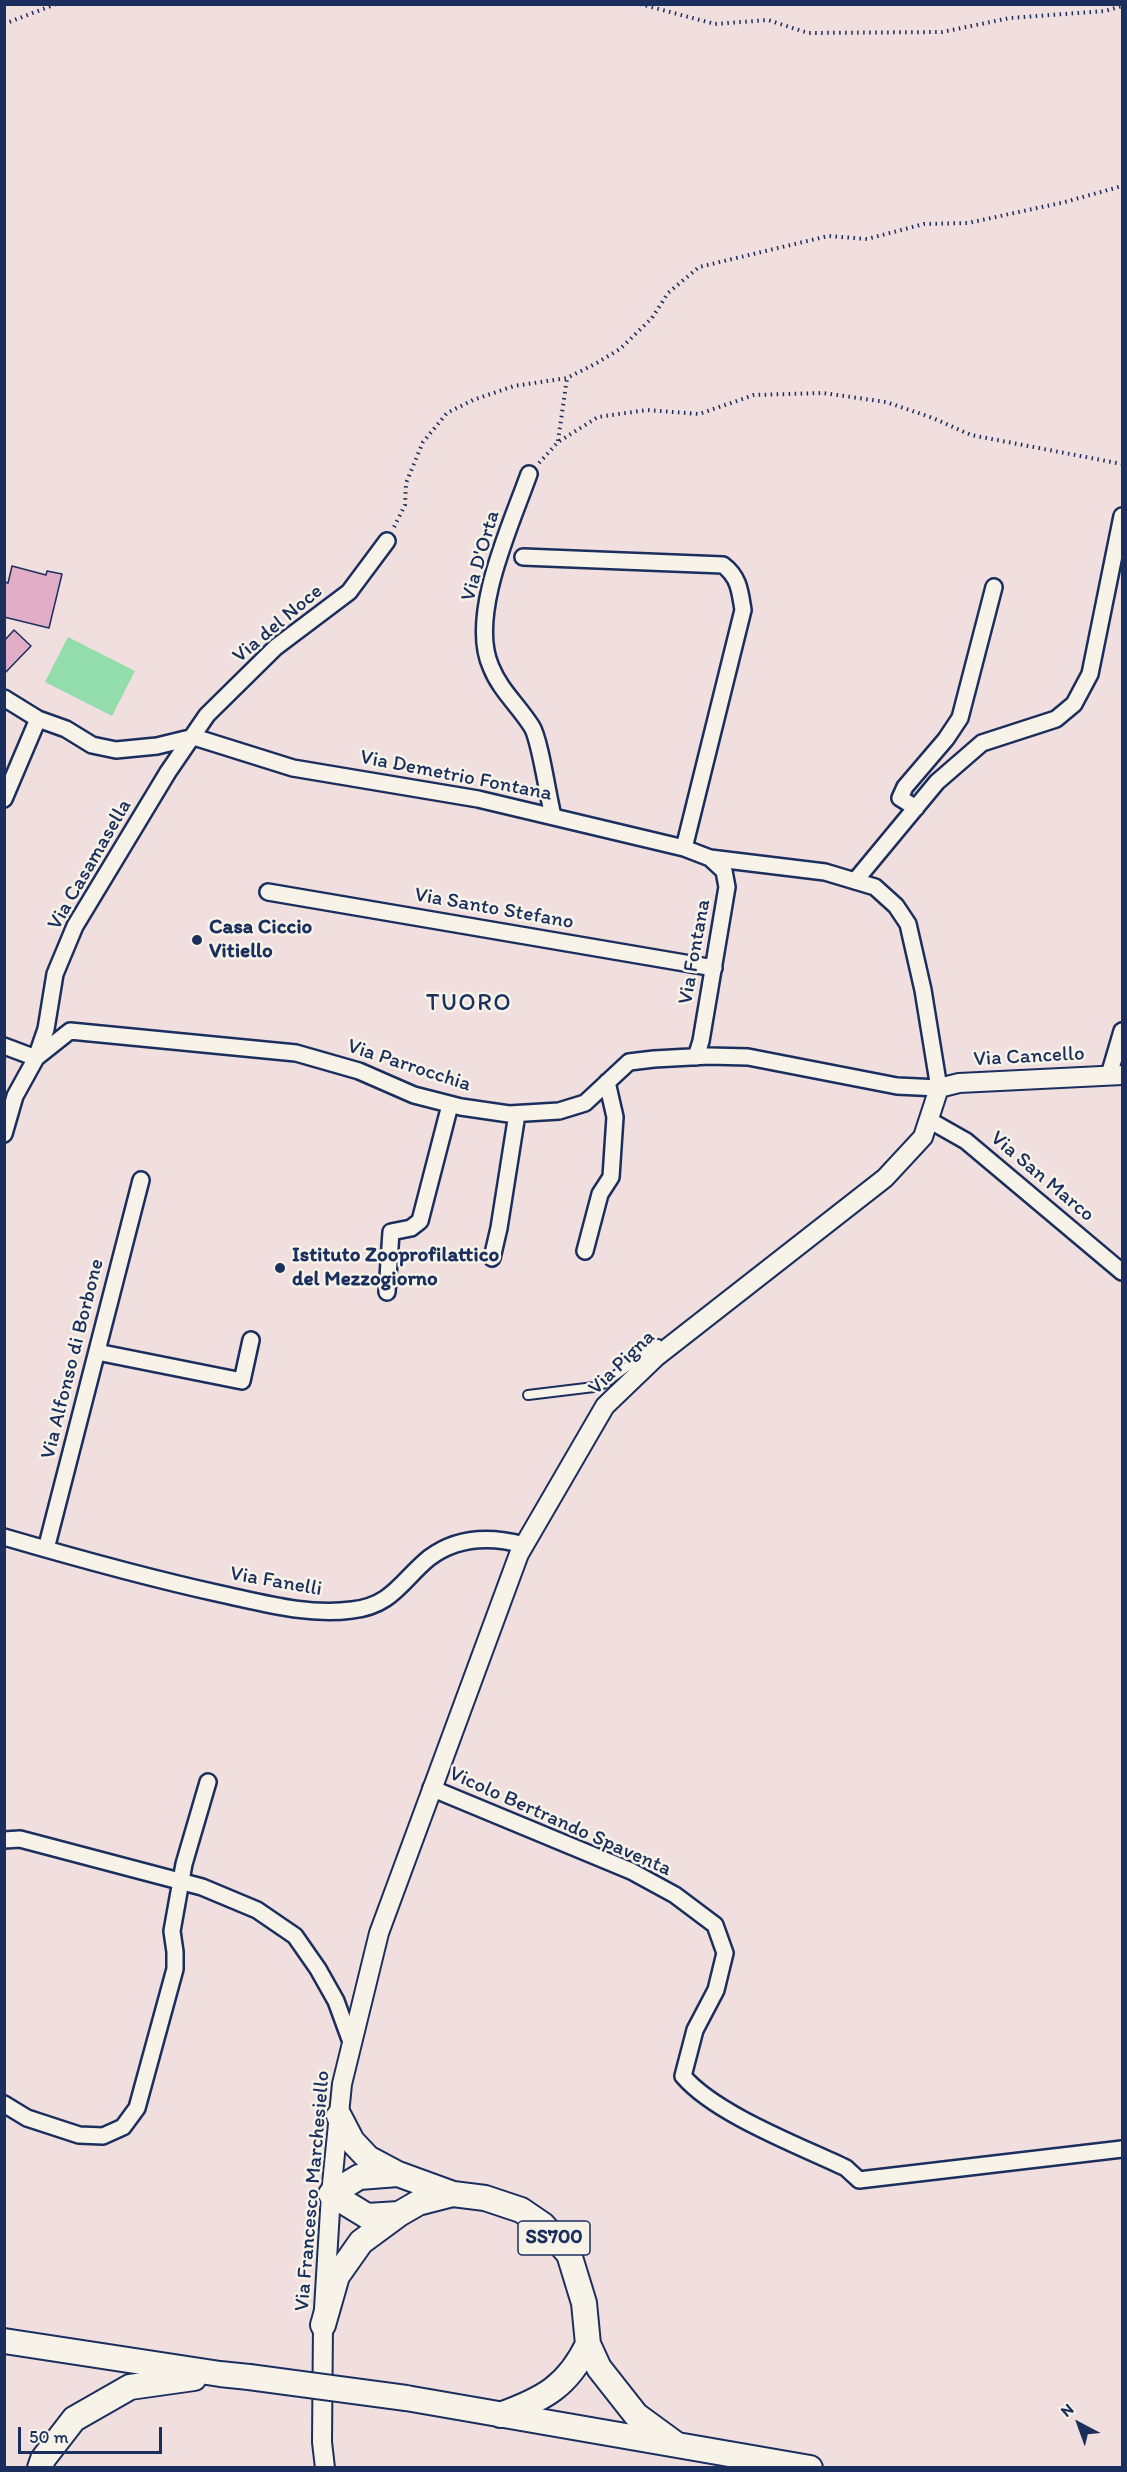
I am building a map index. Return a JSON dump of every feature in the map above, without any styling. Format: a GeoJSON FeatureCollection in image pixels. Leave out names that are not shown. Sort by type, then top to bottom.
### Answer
{"type":"FeatureCollection","features":[{"type":"Feature","properties":{"kind":"highway","name":"SS700"},"geometry":{"type":"LineString","coordinates":[[339,2116],[352,2141],[368,2158],[398,2174],[453,2194],[485,2198],[520,2210],[543,2225],[569,2254],[584,2303],[588,2344],[599,2368],[636,2415],[677,2445]]}},
{"type":"Feature","properties":{"kind":"highway","name":"SS700"},"geometry":{"type":"LineString","coordinates":[[398,2174],[359,2177],[331,2194],[367,2216],[399,2214]]}},
{"type":"Feature","properties":{"kind":"highway","name":"SS700"},"geometry":{"type":"LineString","coordinates":[[323,2325],[337,2276],[361,2242],[418,2203],[453,2194]]}},
{"type":"Feature","properties":{"kind":"highway","name":"SS700"},"geometry":{"type":"LineString","coordinates":[[4,2342],[220,2374],[406,2398],[810,2468]]}},
{"type":"Feature","properties":{"kind":"highway"},"geometry":{"type":"LineString","coordinates":[[500,2415],[527,2405],[564,2382],[577,2367],[588,2344]]}},
{"type":"Feature","properties":{"kind":"highway","name":"SS700"},"geometry":{"type":"LineString","coordinates":[[40,2468],[43,2459],[74,2419],[130,2387],[220,2374]]}},
{"type":"Feature","properties":{"kind":"street","name":"Via D'Orta"},"geometry":{"type":"LineString","coordinates":[[529,474],[490,586],[483,630],[490,666],[506,693],[533,729],[553,816]]}},
{"type":"Feature","properties":{"kind":"street"},"geometry":{"type":"LineString","coordinates":[[855,881],[937,782],[982,743],[1056,719],[1074,704],[1090,674],[1122,516]]}},
{"type":"Feature","properties":{"kind":"street","name":"Via del Noce"},"geometry":{"type":"LineString","coordinates":[[194,737],[207,715],[276,646],[349,592],[387,541]]}},
{"type":"Feature","properties":{"kind":"street"},"geometry":{"type":"LineString","coordinates":[[523,557],[723,565],[734,574],[743,610],[684,848]]}},
{"type":"Feature","properties":{"kind":"street"},"geometry":{"type":"LineString","coordinates":[[916,808],[900,798],[904,788],[946,739],[960,718],[994,587]]}},
{"type":"Feature","properties":{"kind":"street"},"geometry":{"type":"LineString","coordinates":[[4,698],[38,719],[66,729],[92,745],[116,750],[157,746],[194,737]]}},
{"type":"Feature","properties":{"kind":"street"},"geometry":{"type":"LineString","coordinates":[[4,799],[38,719]]}},
{"type":"Feature","properties":{"kind":"street","name":"Via Demetrio Fontana"},"geometry":{"type":"LineString","coordinates":[[194,737],[293,768],[478,799],[684,848],[711,858],[825,872],[875,887],[896,906],[908,924],[923,990],[939,1088]]}},
{"type":"Feature","properties":{"kind":"street","name":"Via Casamasella"},"geometry":{"type":"LineString","coordinates":[[36,1058],[46,1029],[55,975],[75,926],[168,772],[194,737]]}},
{"type":"Feature","properties":{"kind":"street","name":"Via Fontana"},"geometry":{"type":"LineString","coordinates":[[696,1056],[701,1041],[727,887],[724,871],[711,858]]}},
{"type":"Feature","properties":{"kind":"street","name":"Via Santo Stefano"},"geometry":{"type":"LineString","coordinates":[[268,891],[714,968]]}},
{"type":"Feature","properties":{"kind":"street","name":"Via Parrocchia"},"geometry":{"type":"LineString","coordinates":[[36,1058],[70,1031],[296,1053],[359,1071],[414,1095],[450,1105],[517,1114],[559,1111],[585,1103],[629,1062],[696,1056],[748,1057],[897,1086],[939,1088]]}},
{"type":"Feature","properties":{"kind":"street"},"geometry":{"type":"LineString","coordinates":[[1116,1075],[1122,1031]]}},
{"type":"Feature","properties":{"kind":"street"},"geometry":{"type":"LineString","coordinates":[[4,1046],[36,1058],[15,1096],[4,1134]]}},
{"type":"Feature","properties":{"kind":"street","name":"Via Cancello"},"geometry":{"type":"LineString","coordinates":[[939,1088],[959,1083],[1116,1075]]}},
{"type":"Feature","properties":{"kind":"street"},"geometry":{"type":"LineString","coordinates":[[585,1251],[600,1194],[611,1177],[615,1118],[607,1082]]}},
{"type":"Feature","properties":{"kind":"street","name":"Via Pigna"},"geometry":{"type":"LineString","coordinates":[[431,1788],[524,1545],[605,1406],[656,1357],[885,1178],[923,1137],[939,1088]]}},
{"type":"Feature","properties":{"kind":"street"},"geometry":{"type":"LineString","coordinates":[[387,1292],[391,1232],[411,1228],[420,1221],[450,1105]]}},
{"type":"Feature","properties":{"kind":"street"},"geometry":{"type":"LineString","coordinates":[[492,1258],[517,1114]]}},
{"type":"Feature","properties":{"kind":"street","name":"Via San Marco"},"geometry":{"type":"LineString","coordinates":[[929,1120],[973,1147],[1122,1272]]}},
{"type":"Feature","properties":{"kind":"street","name":"Via Alfonso di Borbone"},"geometry":{"type":"LineString","coordinates":[[46,1549],[141,1180]]}},
{"type":"Feature","properties":{"kind":"street"},"geometry":{"type":"LineString","coordinates":[[97,1352],[242,1381],[251,1340]]}},
{"type":"Feature","properties":{"kind":"street","name":"Via Fanelli"},"geometry":{"type":"LineString","coordinates":[[4,1537],[157,1580],[293,1609],[328,1612],[355,1610],[379,1603],[396,1592],[428,1559],[448,1545],[470,1539],[500,1538],[524,1545]]}},
{"type":"Feature","properties":{"kind":"street"},"geometry":{"type":"LineString","coordinates":[[4,2104],[27,2118],[79,2135],[103,2136],[123,2127],[137,2108],[175,1969],[176,1952],[172,1931],[184,1864],[208,1782]]}},
{"type":"Feature","properties":{"kind":"street","name":"Via Francesco Marchesiello"},"geometry":{"type":"LineString","coordinates":[[325,2468],[322,2442],[323,2325],[331,2194],[342,2084],[379,1933],[431,1788]]}},
{"type":"Feature","properties":{"kind":"street","name":"Vicolo Bertrando Spaventa"},"geometry":{"type":"LineString","coordinates":[[431,1788],[632,1871],[675,1895],[715,1925],[725,1953],[716,1990],[694,2030],[683,2076],[694,2089],[715,2102],[746,2120],[846,2168],[859,2180],[1122,2149]]}},
{"type":"Feature","properties":{"kind":"street"},"geometry":{"type":"LineString","coordinates":[[4,1840],[20,1839],[202,1887],[257,1910],[295,1936],[318,1969],[336,2001],[351,2042]]}},
{"type":"Feature","properties":{"kind":"lane"},"geometry":{"type":"LineString","coordinates":[[528,1395],[594,1387],[605,1383],[707,1308],[745,1289]]}},
{"type":"Feature","properties":{"kind":"path"},"geometry":{"type":"LineString","coordinates":[[4,24],[56,4]]}},
{"type":"Feature","properties":{"kind":"path"},"geometry":{"type":"LineString","coordinates":[[640,4],[715,24],[768,20],[808,33],[942,32],[1010,18],[1105,11],[1122,6]]}},
{"type":"Feature","properties":{"kind":"path"},"geometry":{"type":"LineString","coordinates":[[387,541],[405,505],[406,483],[423,442],[447,413],[473,400],[514,386],[567,378],[620,350],[652,318],[668,293],[699,267],[828,236],[867,239],[924,224],[968,223],[1065,202],[1122,186]]}},
{"type":"Feature","properties":{"kind":"path"},"geometry":{"type":"LineString","coordinates":[[558,442],[567,378]]}},
{"type":"Feature","properties":{"kind":"path"},"geometry":{"type":"LineString","coordinates":[[529,474],[558,442],[598,417],[646,411],[699,414],[754,395],[823,393],[886,402],[933,418],[971,435],[1122,464]]}},
{"type":"Feature","properties":{"kind":"green space"},"geometry":{"type":"Polygon","coordinates":[[[68,637],[135,671],[112,716],[45,682],[68,637]]]}},
{"type":"Feature","properties":{"kind":"building"},"geometry":{"type":"Polygon","coordinates":[[[12,566],[46,575],[47,571],[62,574],[49,628],[4,617],[4,582],[8,583],[12,566]]]}},
{"type":"Feature","properties":{"kind":"building"},"geometry":{"type":"Polygon","coordinates":[[[14,630],[31,646],[4,674],[4,641],[14,630]]]}},
{"type":"Feature","properties":{"kind":"place","name":"Casa Ciccio Vitiello"},"geometry":{"type":"Point","coordinates":[197,940]}},
{"type":"Feature","properties":{"kind":"place","name":"Istituto Zooprofilattico del Mezzogiorno"},"geometry":{"type":"Point","coordinates":[280,1268]}},
{"type":"Feature","properties":{"kind":"district","name":"TUORO"},"geometry":{"type":"Point","coordinates":[469,1004]}}]}
